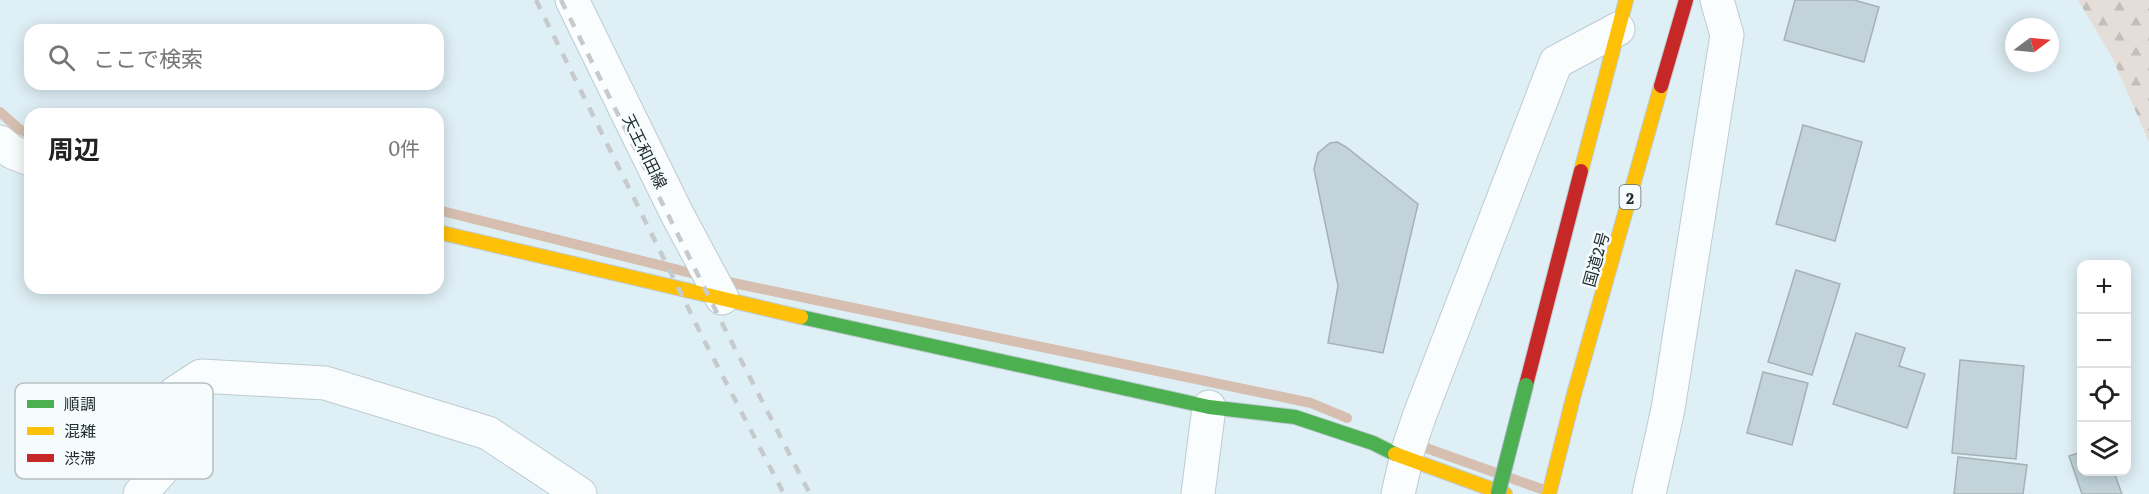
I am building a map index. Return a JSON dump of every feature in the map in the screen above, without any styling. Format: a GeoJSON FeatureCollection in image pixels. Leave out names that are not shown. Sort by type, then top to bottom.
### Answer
{"type":"FeatureCollection","features":[{"type":"Feature","properties":{"kind":"main road","name":"国道2号"},"geometry":{"type":"LineString","coordinates":[[1549,494],[1574,394],[1686,0]]}},
{"type":"Feature","properties":{"kind":"main road"},"geometry":{"type":"LineString","coordinates":[[1498,494],[1622,15]]}},
{"type":"Feature","properties":{"kind":"main road"},"geometry":{"type":"LineString","coordinates":[[444,233],[723,299],[1209,407],[1295,417],[1505,494]]}},
{"type":"Feature","properties":{"kind":"street","name":"天王和田線"},"geometry":{"type":"LineString","coordinates":[[573,0],[676,214],[723,299]]}},
{"type":"Feature","properties":{"kind":"street"},"geometry":{"type":"LineString","coordinates":[[1649,494],[1668,409],[1727,34],[1717,0]]}},
{"type":"Feature","properties":{"kind":"street"},"geometry":{"type":"LineString","coordinates":[[1398,494],[1419,417],[1556,62],[1622,15]]}},
{"type":"Feature","properties":{"kind":"street"},"geometry":{"type":"LineString","coordinates":[[190,383],[201,376],[325,383],[488,433],[580,494]]}},
{"type":"Feature","properties":{"kind":"street"},"geometry":{"type":"LineString","coordinates":[[1198,494],[1209,407]]}},
{"type":"Feature","properties":{"kind":"street"},"geometry":{"type":"LineString","coordinates":[[140,494],[154,479]]}},
{"type":"Feature","properties":{"kind":"green space"},"geometry":{"type":"Polygon","coordinates":[[[2078,0],[2149,0],[2149,142],[2112,57],[2078,0]]]}},
{"type":"Feature","properties":{"kind":"building"},"geometry":{"type":"Polygon","coordinates":[[[1795,0],[1854,0],[1879,7],[1864,62],[1784,40],[1795,0]]]}},
{"type":"Feature","properties":{"kind":"building"},"geometry":{"type":"Polygon","coordinates":[[[1803,125],[1862,142],[1835,241],[1776,224],[1803,125]]]}},
{"type":"Feature","properties":{"kind":"building"},"geometry":{"type":"Polygon","coordinates":[[[1337,142],[1418,204],[1383,353],[1328,343],[1338,286],[1314,169],[1318,153],[1330,143],[1337,142]]]}},
{"type":"Feature","properties":{"kind":"building"},"geometry":{"type":"Polygon","coordinates":[[[1796,270],[1840,284],[1812,375],[1768,362],[1796,270]]]}},
{"type":"Feature","properties":{"kind":"building"},"geometry":{"type":"Polygon","coordinates":[[[1856,333],[1905,348],[1899,366],[1925,374],[1907,428],[1833,404],[1856,333]]]}},
{"type":"Feature","properties":{"kind":"building"},"geometry":{"type":"Polygon","coordinates":[[[1960,360],[2024,366],[2016,459],[1952,453],[1960,360]]]}},
{"type":"Feature","properties":{"kind":"building"},"geometry":{"type":"Polygon","coordinates":[[[1763,372],[1808,383],[1792,445],[1747,433],[1763,372]]]}},
{"type":"Feature","properties":{"kind":"building"},"geometry":{"type":"Polygon","coordinates":[[[2077,454],[2077,476],[2115,476],[2122,494],[2082,494],[2069,456],[2077,454]]]}},
{"type":"Feature","properties":{"kind":"building"},"geometry":{"type":"Polygon","coordinates":[[[1958,457],[2027,465],[2023,494],[1954,494],[1958,457]]]}},
{"type":"Feature","properties":{"kind":"waterway"},"geometry":{"type":"LineString","coordinates":[[0,112],[24,131]]}},
{"type":"Feature","properties":{"kind":"waterway"},"geometry":{"type":"LineString","coordinates":[[444,211],[703,276]]}},
{"type":"Feature","properties":{"kind":"waterway"},"geometry":{"type":"LineString","coordinates":[[719,280],[1311,403],[1347,418]]}},
{"type":"Feature","properties":{"kind":"waterway"},"geometry":{"type":"LineString","coordinates":[[1412,443],[1547,491]]}},
{"type":"Feature","properties":{"kind":"railway"},"geometry":{"type":"LineString","coordinates":[[536,0],[705,342],[784,494]]}},
{"type":"Feature","properties":{"kind":"railway"},"geometry":{"type":"LineString","coordinates":[[561,0],[810,494]]}},
{"type":"Feature","properties":{"kind":"traffic: fast"},"geometry":{"type":"LineString","coordinates":[[801,317],[1209,407],[1295,417],[1373,443],[1395,454]]}},
{"type":"Feature","properties":{"kind":"traffic: fast"},"geometry":{"type":"LineString","coordinates":[[1498,494],[1526,385]]}},
{"type":"Feature","properties":{"kind":"traffic: slow"},"geometry":{"type":"LineString","coordinates":[[1581,171],[1626,0]]}},
{"type":"Feature","properties":{"kind":"traffic: slow"},"geometry":{"type":"LineString","coordinates":[[1549,494],[1574,394],[1661,86]]}},
{"type":"Feature","properties":{"kind":"traffic: slow"},"geometry":{"type":"LineString","coordinates":[[444,233],[801,317]]}},
{"type":"Feature","properties":{"kind":"traffic: slow"},"geometry":{"type":"LineString","coordinates":[[1395,454],[1505,494]]}},
{"type":"Feature","properties":{"kind":"traffic: jam"},"geometry":{"type":"LineString","coordinates":[[1661,86],[1686,0]]}},
{"type":"Feature","properties":{"kind":"traffic: jam"},"geometry":{"type":"LineString","coordinates":[[1526,385],[1581,171]]}}]}
